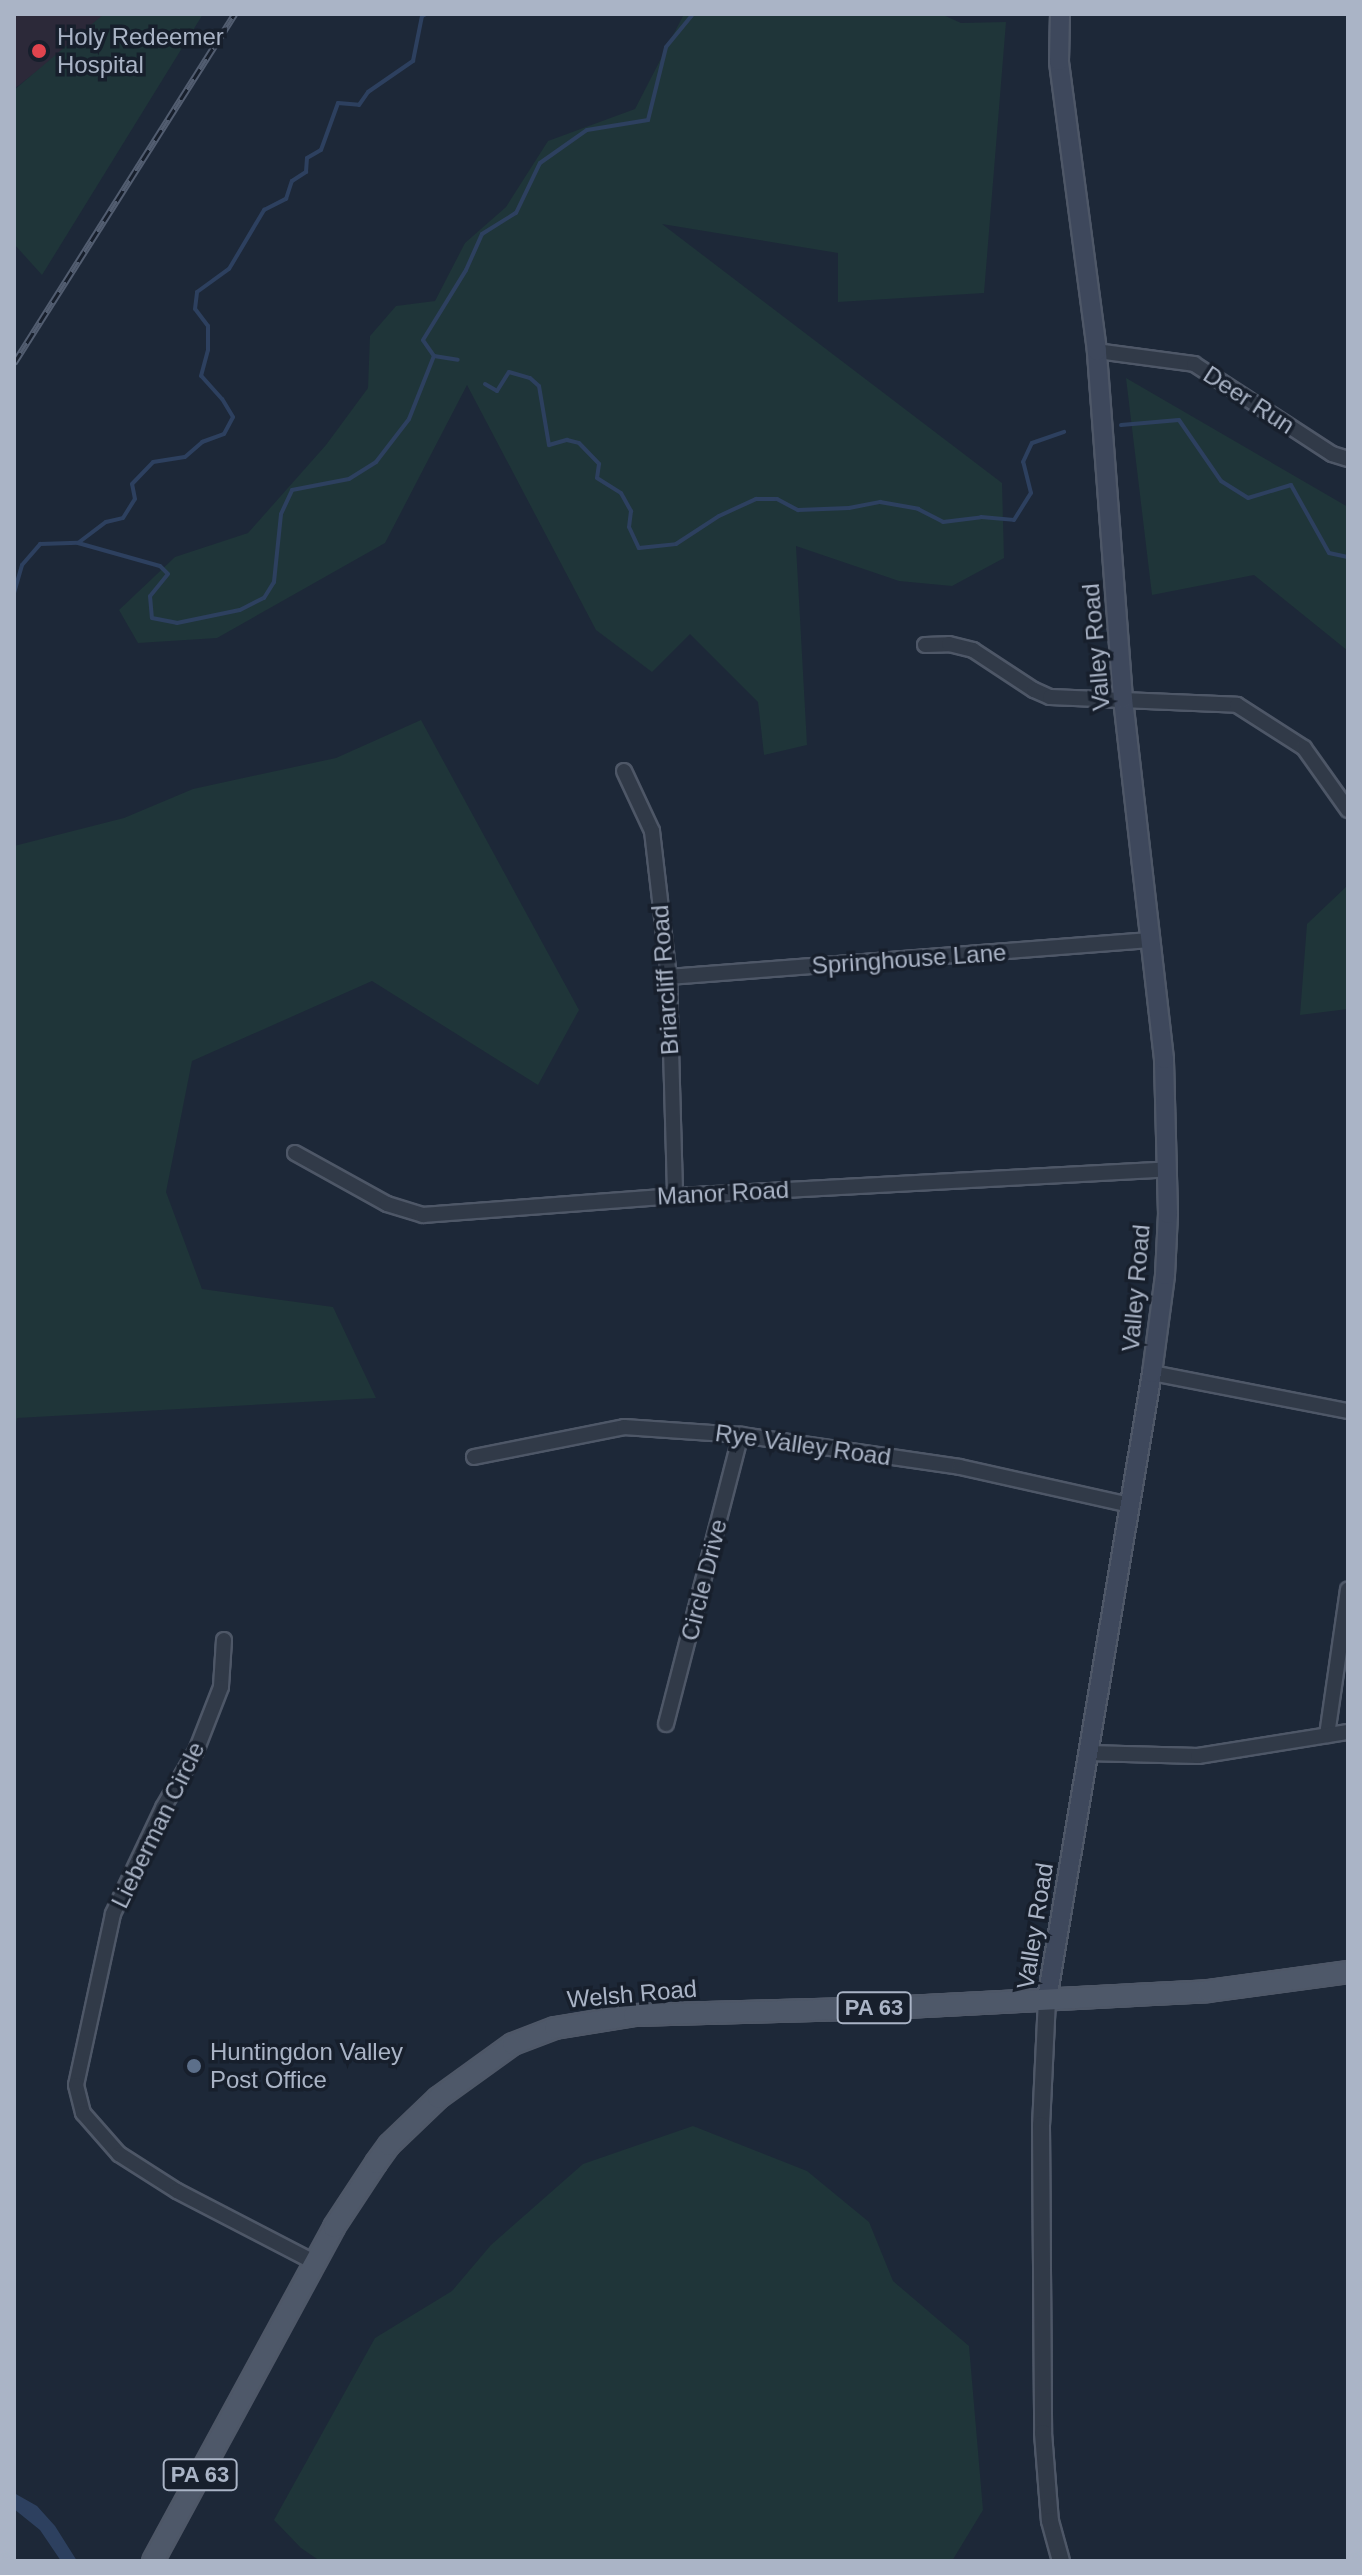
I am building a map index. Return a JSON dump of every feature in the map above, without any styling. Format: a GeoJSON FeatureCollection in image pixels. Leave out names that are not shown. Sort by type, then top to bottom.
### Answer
{"type":"FeatureCollection","features":[{"type":"Feature","properties":{"kind":"main road","name":"Valley Road"},"geometry":{"type":"LineString","coordinates":[[1047,1999],[1152,1373],[1165,1275],[1167,1169],[1164,1059],[1123,699],[1097,351],[1059,61],[1060,14]]}},
{"type":"Feature","properties":{"kind":"main road","name":"Welsh Road"},"geometry":{"type":"LineString","coordinates":[[153,2561],[334,2227],[389,2145],[472,2071],[513,2044],[555,2028],[634,2015],[1208,1991],[1348,1972]]}},
{"type":"Feature","properties":{"kind":"street","name":"Deer Run"},"geometry":{"type":"LineString","coordinates":[[1097,351],[1194,364],[1332,454],[1348,459]]}},
{"type":"Feature","properties":{"kind":"street"},"geometry":{"type":"LineString","coordinates":[[925,645],[949,644],[973,650],[1050,697],[1086,701],[1123,699],[1237,705],[1304,748],[1348,810]]}},
{"type":"Feature","properties":{"kind":"street","name":"Briarcliff Road"},"geometry":{"type":"LineString","coordinates":[[624,771],[652,831],[669,977],[675,1196]]}},
{"type":"Feature","properties":{"kind":"street","name":"Springhouse Lane"},"geometry":{"type":"LineString","coordinates":[[669,977],[1150,940]]}},
{"type":"Feature","properties":{"kind":"street","name":"Manor Road"},"geometry":{"type":"LineString","coordinates":[[295,1153],[387,1204],[423,1215],[675,1196],[1167,1169]]}},
{"type":"Feature","properties":{"kind":"street"},"geometry":{"type":"LineString","coordinates":[[1152,1373],[1348,1411]]}},
{"type":"Feature","properties":{"kind":"street","name":"Rye Valley Road"},"geometry":{"type":"LineString","coordinates":[[474,1457],[624,1427],[741,1435],[960,1467],[1130,1505]]}},
{"type":"Feature","properties":{"kind":"street","name":"Circle Drive"},"geometry":{"type":"LineString","coordinates":[[666,1724],[741,1435]]}},
{"type":"Feature","properties":{"kind":"street"},"geometry":{"type":"LineString","coordinates":[[1327,1735],[1348,1590]]}},
{"type":"Feature","properties":{"kind":"street","name":"Lieberman Circle"},"geometry":{"type":"LineString","coordinates":[[224,1640],[221,1687],[196,1751],[163,1808],[113,1914],[76,2085],[83,2113],[119,2154],[177,2191],[316,2263]]}},
{"type":"Feature","properties":{"kind":"street"},"geometry":{"type":"LineString","coordinates":[[1088,1753],[1198,1756],[1348,1732]]}},
{"type":"Feature","properties":{"kind":"street","name":"Valley Road"},"geometry":{"type":"LineString","coordinates":[[1047,1999],[1041,2139],[1043,2419],[1048,2501],[1061,2561]]}},
{"type":"Feature","properties":{"kind":"shaded area","name":"Holy Redeemer Hospital"},"geometry":{"type":"Polygon","coordinates":[[[14,14],[112,14],[14,89],[14,14]]]}},
{"type":"Feature","properties":{"kind":"green space"},"geometry":{"type":"Polygon","coordinates":[[[104,14],[203,14],[42,275],[14,244],[14,90],[104,14]]]}},
{"type":"Feature","properties":{"kind":"green space"},"geometry":{"type":"Polygon","coordinates":[[[684,14],[941,14],[961,23],[1006,22],[984,293],[838,302],[838,253],[662,224],[1002,483],[1004,558],[952,586],[899,581],[796,546],[807,745],[764,755],[758,702],[690,634],[652,672],[596,630],[467,385],[385,543],[217,638],[138,643],[119,610],[175,557],[248,533],[326,445],[368,388],[370,336],[396,306],[435,301],[465,243],[506,207],[548,141],[635,109],[684,14]]]}},
{"type":"Feature","properties":{"kind":"green space"},"geometry":{"type":"Polygon","coordinates":[[[1126,378],[1348,507],[1348,651],[1254,575],[1152,595],[1126,378]]]}},
{"type":"Feature","properties":{"kind":"green space"},"geometry":{"type":"Polygon","coordinates":[[[421,720],[579,1010],[538,1085],[372,981],[192,1061],[166,1192],[202,1289],[333,1307],[376,1398],[17,1418],[14,1433],[14,846],[124,818],[193,789],[336,758],[421,720]]]}},
{"type":"Feature","properties":{"kind":"green space"},"geometry":{"type":"Polygon","coordinates":[[[1348,885],[1348,1009],[1300,1015],[1307,924],[1348,885]]]}},
{"type":"Feature","properties":{"kind":"green space"},"geometry":{"type":"Polygon","coordinates":[[[693,2126],[807,2171],[869,2222],[893,2281],[969,2346],[983,2510],[952,2561],[320,2561],[301,2548],[274,2520],[375,2338],[452,2291],[491,2245],[583,2164],[693,2126]]]}},
{"type":"Feature","properties":{"kind":"water"},"geometry":{"type":"Polygon","coordinates":[[[14,2493],[37,2506],[55,2526],[77,2561],[61,2561],[40,2530],[14,2509],[14,2493]]]}},
{"type":"Feature","properties":{"kind":"waterway"},"geometry":{"type":"LineString","coordinates":[[78,543],[106,522],[123,518],[135,499],[132,484],[153,462],[185,457],[202,442],[224,434],[233,417],[222,399],[201,376],[208,350],[208,326],[195,309],[197,292],[229,269],[264,210],[286,199],[292,181],[306,172],[307,158],[321,150],[338,103],[359,105],[368,92],[413,61],[422,16],[426,14]]}},
{"type":"Feature","properties":{"kind":"waterway"},"geometry":{"type":"LineString","coordinates":[[434,356],[423,340],[466,270],[482,234],[516,213],[540,163],[587,130],[648,120],[666,47],[693,14]]}},
{"type":"Feature","properties":{"kind":"waterway"},"geometry":{"type":"LineString","coordinates":[[434,356],[458,360]]}},
{"type":"Feature","properties":{"kind":"waterway"},"geometry":{"type":"LineString","coordinates":[[14,593],[22,565],[40,544],[78,543],[160,566],[168,574],[150,596],[152,618],[177,623],[240,610],[264,598],[274,582],[281,514],[292,490],[349,479],[376,462],[409,419],[434,356]]}},
{"type":"Feature","properties":{"kind":"waterway"},"geometry":{"type":"LineString","coordinates":[[485,384],[497,391],[509,372],[530,378],[539,386],[549,445],[567,440],[579,443],[599,464],[597,478],[621,493],[631,511],[629,527],[639,548],[676,544],[719,516],[756,499],[777,499],[798,510],[849,508],[880,502],[918,509],[943,522],[981,517],[1014,520],[1031,493],[1023,462],[1032,443],[1064,432]]}},
{"type":"Feature","properties":{"kind":"waterway"},"geometry":{"type":"LineString","coordinates":[[1121,425],[1179,420],[1221,481],[1248,498],[1291,485],[1329,553],[1348,557]]}},
{"type":"Feature","properties":{"kind":"railway"},"geometry":{"type":"LineString","coordinates":[[14,363],[235,14]]}},
{"type":"Feature","properties":{"kind":"place","name":"Holy Redeemer Hospital"},"geometry":{"type":"Point","coordinates":[39,51]}},
{"type":"Feature","properties":{"kind":"place","name":"Huntingdon Valley Post Office"},"geometry":{"type":"Point","coordinates":[194,2066]}}]}
